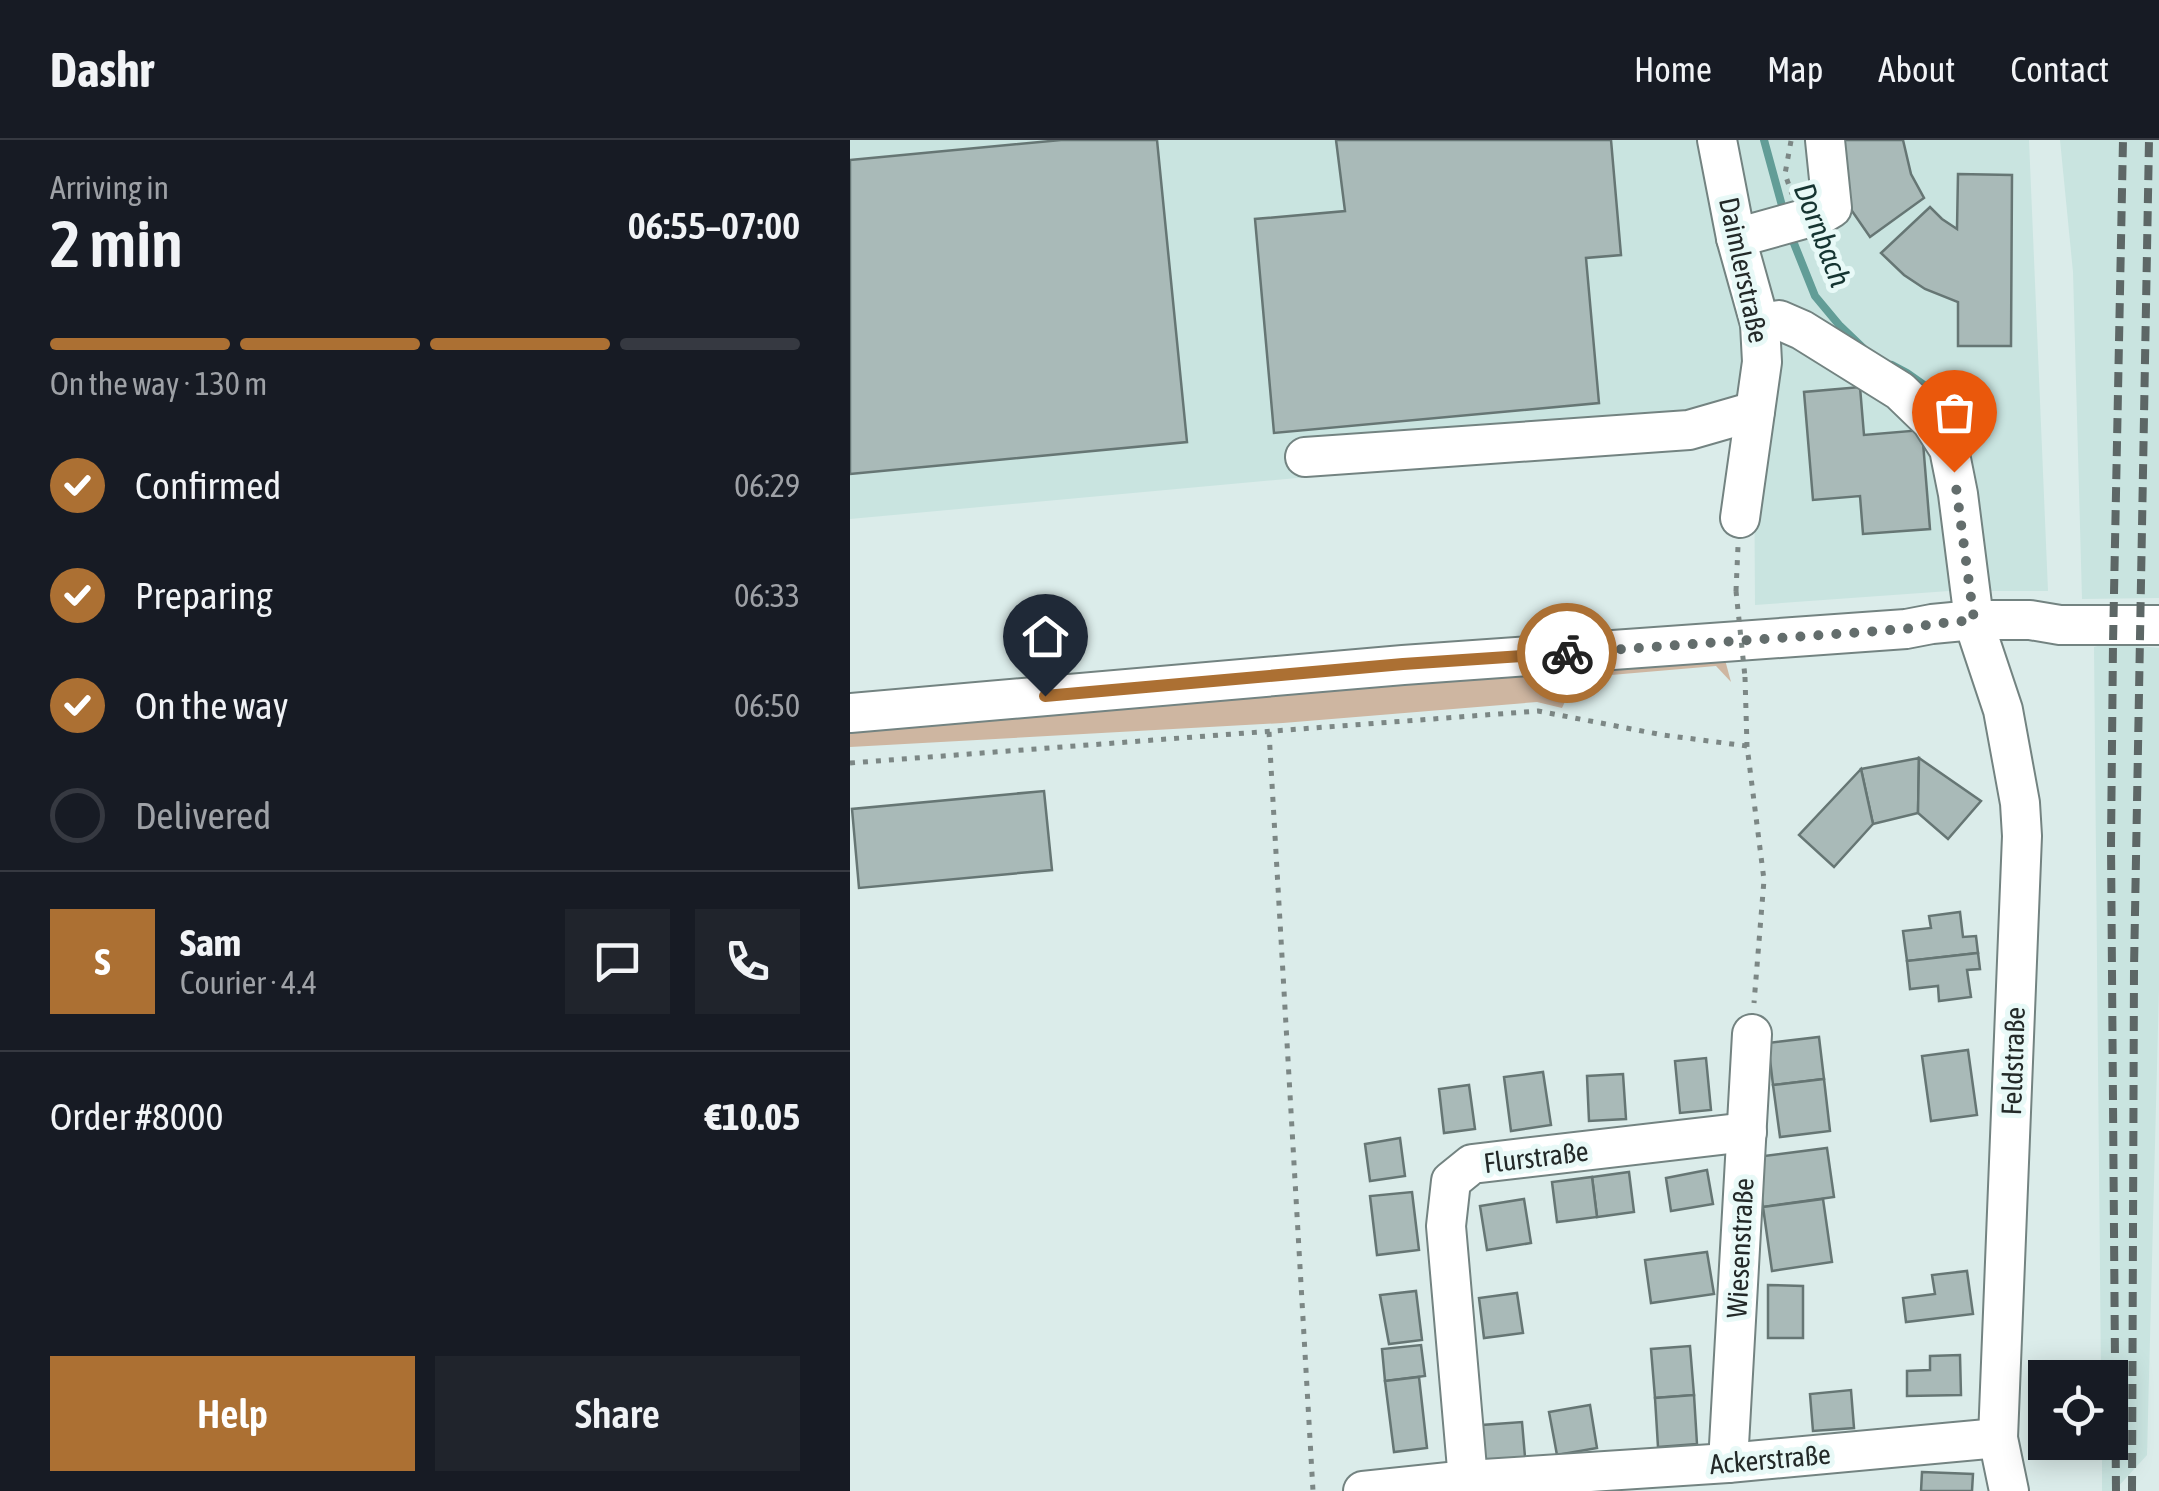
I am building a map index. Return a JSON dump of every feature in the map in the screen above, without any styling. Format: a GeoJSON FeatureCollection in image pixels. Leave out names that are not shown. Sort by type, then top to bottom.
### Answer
{"type":"FeatureCollection","features":[{"type":"Feature","properties":{"kind":"street","name":"Daimlerstraße"},"geometry":{"type":"LineString","coordinates":[[1716,140],[1768,229],[1760,324],[1762,362],[1740,518]]}},
{"type":"Feature","properties":{"kind":"street"},"geometry":{"type":"LineString","coordinates":[[1768,229],[1832,208],[1825,140]]}},
{"type":"Feature","properties":{"kind":"street","name":"Feldstraße"},"geometry":{"type":"LineString","coordinates":[[1760,324],[1779,320],[1802,330],[1900,392],[1931,421],[1949,449],[1976,628],[2003,710],[2020,802],[2022,836],[1998,1438],[2009,1491]]}},
{"type":"Feature","properties":{"kind":"street"},"geometry":{"type":"LineString","coordinates":[[1304,457],[1688,430],[1755,411]]}},
{"type":"Feature","properties":{"kind":"street"},"geometry":{"type":"LineString","coordinates":[[850,713],[1403,664],[1906,629],[1946,635],[1976,628],[2030,632],[2060,625],[2159,625]]}},
{"type":"Feature","properties":{"kind":"street","name":"Wiesenstraße"},"geometry":{"type":"LineString","coordinates":[[1728,1463],[1752,1034]]}},
{"type":"Feature","properties":{"kind":"street","name":"Flurstraße"},"geometry":{"type":"LineString","coordinates":[[1468,1480],[1446,1226],[1451,1181],[1472,1164],[1747,1132]]}},
{"type":"Feature","properties":{"kind":"street","name":"Ackerstraße"},"geometry":{"type":"LineString","coordinates":[[1363,1491],[1998,1438]]}},
{"type":"Feature","properties":{"kind":"path"},"geometry":{"type":"LineString","coordinates":[[1768,229],[1786,174],[1792,140]]}},
{"type":"Feature","properties":{"kind":"path"},"geometry":{"type":"LineString","coordinates":[[1740,518],[1736,592],[1747,746],[1764,880],[1752,1034]]}},
{"type":"Feature","properties":{"kind":"path"},"geometry":{"type":"LineString","coordinates":[[850,762],[1538,711],[1663,736],[1747,746]]}},
{"type":"Feature","properties":{"kind":"path"},"geometry":{"type":"LineString","coordinates":[[1269,732],[1314,1491]]}},
{"type":"Feature","properties":{"kind":"shaded area"},"geometry":{"type":"Polygon","coordinates":[[[850,140],[2029,140],[2048,591],[1949,591],[1755,605],[1754,436],[850,519],[850,140]]]}},
{"type":"Feature","properties":{"kind":"shaded area"},"geometry":{"type":"Polygon","coordinates":[[[2060,140],[2159,140],[2159,598],[2082,599],[2073,272],[2060,140]]]}},
{"type":"Feature","properties":{"kind":"shaded area"},"geometry":{"type":"Polygon","coordinates":[[[2108,643],[2159,648],[2159,989],[2147,1455],[2114,1491],[2102,1491],[2102,1460],[2128,1460],[2128,1360],[2101,1360],[2094,647],[2108,643]]]}},
{"type":"Feature","properties":{"kind":"shaded area"},"geometry":{"type":"Polygon","coordinates":[[[1724,656],[1731,682],[1716,666],[1576,678],[1562,708],[1537,702],[1283,723],[850,747],[850,730],[1724,656]]]}},
{"type":"Feature","properties":{"kind":"building"},"geometry":{"type":"Polygon","coordinates":[[[1061,140],[1157,140],[1187,442],[850,474],[850,160],[1061,140]]]}},
{"type":"Feature","properties":{"kind":"building"},"geometry":{"type":"Polygon","coordinates":[[[1336,140],[1611,140],[1621,255],[1586,258],[1599,403],[1274,433],[1255,219],[1345,211],[1336,140]]]}},
{"type":"Feature","properties":{"kind":"building"},"geometry":{"type":"Polygon","coordinates":[[[1834,140],[1903,140],[1911,174],[1924,198],[1870,237],[1852,211],[1838,174],[1834,140]]]}},
{"type":"Feature","properties":{"kind":"building"},"geometry":{"type":"Polygon","coordinates":[[[1958,174],[2012,175],[2011,346],[1958,346],[1958,302],[1925,289],[1881,253],[1930,207],[1957,229],[1958,174]]]}},
{"type":"Feature","properties":{"kind":"building"},"geometry":{"type":"Polygon","coordinates":[[[1860,387],[1864,435],[1922,430],[1930,529],[1863,534],[1860,496],[1813,500],[1804,392],[1860,387]]]}},
{"type":"Feature","properties":{"kind":"building"},"geometry":{"type":"Polygon","coordinates":[[[1919,758],[1918,813],[1873,824],[1861,769],[1919,758]]]}},
{"type":"Feature","properties":{"kind":"building"},"geometry":{"type":"Polygon","coordinates":[[[1919,758],[1981,801],[1948,839],[1918,813],[1919,758]]]}},
{"type":"Feature","properties":{"kind":"building"},"geometry":{"type":"Polygon","coordinates":[[[1861,769],[1873,824],[1834,867],[1799,835],[1861,769]]]}},
{"type":"Feature","properties":{"kind":"building"},"geometry":{"type":"Polygon","coordinates":[[[1044,791],[1052,870],[859,888],[852,809],[1044,791]]]}},
{"type":"Feature","properties":{"kind":"building"},"geometry":{"type":"Polygon","coordinates":[[[1960,912],[1963,937],[1976,936],[1978,953],[1907,961],[1903,931],[1931,928],[1929,916],[1960,912]]]}},
{"type":"Feature","properties":{"kind":"building"},"geometry":{"type":"Polygon","coordinates":[[[1978,953],[1980,969],[1967,970],[1971,997],[1939,1001],[1938,986],[1910,989],[1907,961],[1978,953]]]}},
{"type":"Feature","properties":{"kind":"building"},"geometry":{"type":"Polygon","coordinates":[[[1819,1037],[1824,1079],[1773,1085],[1768,1043],[1819,1037]]]}},
{"type":"Feature","properties":{"kind":"building"},"geometry":{"type":"Polygon","coordinates":[[[1968,1050],[1977,1115],[1931,1121],[1922,1056],[1968,1050]]]}},
{"type":"Feature","properties":{"kind":"building"},"geometry":{"type":"Polygon","coordinates":[[[1706,1058],[1711,1110],[1680,1113],[1675,1061],[1706,1058]]]}},
{"type":"Feature","properties":{"kind":"building"},"geometry":{"type":"Polygon","coordinates":[[[1543,1072],[1551,1125],[1511,1131],[1504,1077],[1543,1072]]]}},
{"type":"Feature","properties":{"kind":"building"},"geometry":{"type":"Polygon","coordinates":[[[1623,1074],[1626,1119],[1589,1121],[1587,1076],[1623,1074]]]}},
{"type":"Feature","properties":{"kind":"building"},"geometry":{"type":"Polygon","coordinates":[[[1824,1079],[1830,1131],[1780,1137],[1773,1085],[1824,1079]]]}},
{"type":"Feature","properties":{"kind":"building"},"geometry":{"type":"Polygon","coordinates":[[[1469,1085],[1475,1129],[1444,1133],[1439,1089],[1469,1085]]]}},
{"type":"Feature","properties":{"kind":"building"},"geometry":{"type":"Polygon","coordinates":[[[1400,1138],[1405,1176],[1370,1181],[1365,1144],[1400,1138]]]}},
{"type":"Feature","properties":{"kind":"building"},"geometry":{"type":"Polygon","coordinates":[[[1827,1148],[1834,1197],[1763,1207],[1756,1157],[1827,1148]]]}},
{"type":"Feature","properties":{"kind":"building"},"geometry":{"type":"Polygon","coordinates":[[[1707,1170],[1713,1204],[1671,1211],[1666,1178],[1707,1170]]]}},
{"type":"Feature","properties":{"kind":"building"},"geometry":{"type":"Polygon","coordinates":[[[1629,1172],[1634,1212],[1597,1217],[1592,1177],[1629,1172]]]}},
{"type":"Feature","properties":{"kind":"building"},"geometry":{"type":"Polygon","coordinates":[[[1592,1177],[1597,1217],[1557,1222],[1552,1182],[1592,1177]]]}},
{"type":"Feature","properties":{"kind":"building"},"geometry":{"type":"Polygon","coordinates":[[[1412,1192],[1419,1250],[1377,1255],[1370,1196],[1412,1192]]]}},
{"type":"Feature","properties":{"kind":"building"},"geometry":{"type":"Polygon","coordinates":[[[1524,1199],[1531,1243],[1487,1250],[1480,1206],[1524,1199]]]}},
{"type":"Feature","properties":{"kind":"building"},"geometry":{"type":"Polygon","coordinates":[[[1823,1199],[1832,1262],[1772,1271],[1763,1207],[1823,1199]]]}},
{"type":"Feature","properties":{"kind":"building"},"geometry":{"type":"Polygon","coordinates":[[[1707,1252],[1714,1294],[1651,1303],[1645,1260],[1707,1252]]]}},
{"type":"Feature","properties":{"kind":"building"},"geometry":{"type":"Polygon","coordinates":[[[1967,1271],[1973,1314],[1906,1322],[1903,1298],[1935,1294],[1932,1275],[1967,1271]]]}},
{"type":"Feature","properties":{"kind":"building"},"geometry":{"type":"Polygon","coordinates":[[[1768,1285],[1803,1286],[1803,1338],[1768,1338],[1768,1285]]]}},
{"type":"Feature","properties":{"kind":"building"},"geometry":{"type":"Polygon","coordinates":[[[1416,1291],[1422,1340],[1389,1344],[1380,1295],[1416,1291]]]}},
{"type":"Feature","properties":{"kind":"building"},"geometry":{"type":"Polygon","coordinates":[[[1517,1293],[1523,1333],[1484,1338],[1479,1298],[1517,1293]]]}},
{"type":"Feature","properties":{"kind":"building"},"geometry":{"type":"Polygon","coordinates":[[[1421,1345],[1425,1376],[1385,1381],[1382,1349],[1421,1345]]]}},
{"type":"Feature","properties":{"kind":"building"},"geometry":{"type":"Polygon","coordinates":[[[1690,1346],[1694,1395],[1655,1398],[1651,1349],[1690,1346]]]}},
{"type":"Feature","properties":{"kind":"building"},"geometry":{"type":"Polygon","coordinates":[[[1960,1355],[1961,1395],[1907,1396],[1907,1371],[1930,1370],[1930,1356],[1960,1355]]]}},
{"type":"Feature","properties":{"kind":"building"},"geometry":{"type":"Polygon","coordinates":[[[1419,1377],[1427,1448],[1394,1452],[1385,1381],[1419,1377]]]}},
{"type":"Feature","properties":{"kind":"building"},"geometry":{"type":"Polygon","coordinates":[[[1851,1390],[1854,1428],[1813,1431],[1810,1394],[1851,1390]]]}},
{"type":"Feature","properties":{"kind":"building"},"geometry":{"type":"Polygon","coordinates":[[[1694,1395],[1697,1444],[1658,1447],[1655,1398],[1694,1395]]]}},
{"type":"Feature","properties":{"kind":"building"},"geometry":{"type":"Polygon","coordinates":[[[1590,1405],[1597,1448],[1557,1455],[1549,1412],[1590,1405]]]}},
{"type":"Feature","properties":{"kind":"building"},"geometry":{"type":"Polygon","coordinates":[[[1522,1422],[1525,1457],[1484,1461],[1482,1425],[1522,1422]]]}},
{"type":"Feature","properties":{"kind":"building"},"geometry":{"type":"Polygon","coordinates":[[[1922,1472],[1973,1474],[1972,1491],[1921,1491],[1922,1472]]]}},
{"type":"Feature","properties":{"kind":"waterway","name":"Dornbach"},"geometry":{"type":"LineString","coordinates":[[1764,140],[1784,213]]}},
{"type":"Feature","properties":{"kind":"waterway","name":"Dornbach"},"geometry":{"type":"LineString","coordinates":[[1791,236],[1815,296],[1863,348]]}},
{"type":"Feature","properties":{"kind":"waterway","name":"Dornbach"},"geometry":{"type":"LineString","coordinates":[[1892,365],[1951,404]]}},
{"type":"Feature","properties":{"kind":"railway"},"geometry":{"type":"LineString","coordinates":[[2116,1491],[2111,844],[2123,140]]}},
{"type":"Feature","properties":{"kind":"railway"},"geometry":{"type":"LineString","coordinates":[[2132,1491],[2134,969],[2149,140]]}},
{"type":"Feature","properties":{"kind":"way so far"},"geometry":{"type":"LineString","coordinates":[[1567,653],[1906,629],[1974,620],[1954,472]]}},
{"type":"Feature","properties":{"kind":"route"},"geometry":{"type":"LineString","coordinates":[[1045,696],[1567,653]]}}]}
